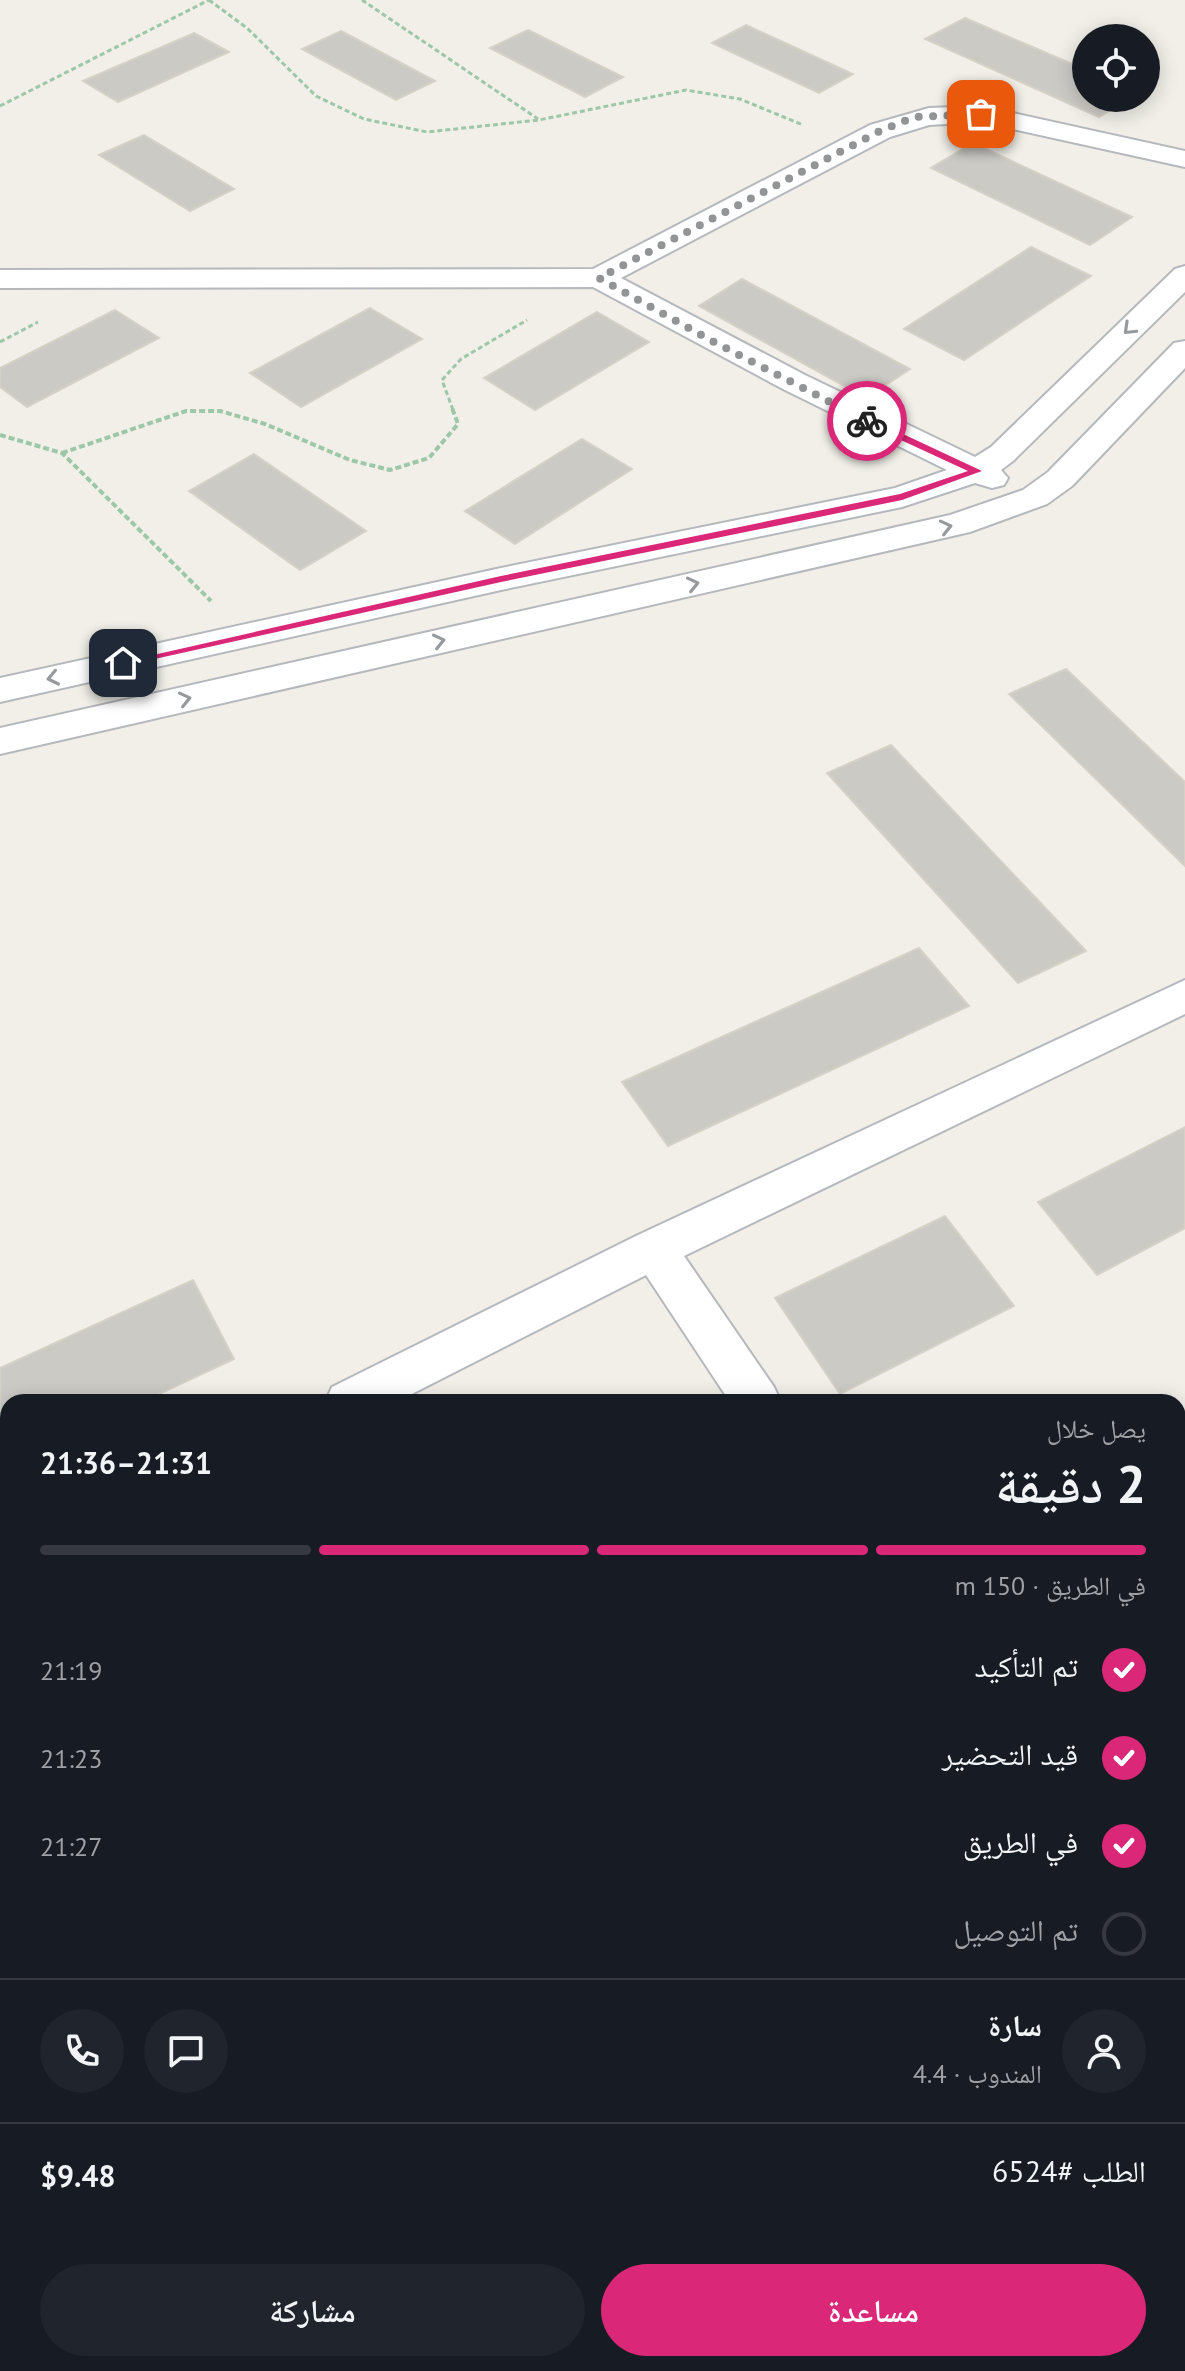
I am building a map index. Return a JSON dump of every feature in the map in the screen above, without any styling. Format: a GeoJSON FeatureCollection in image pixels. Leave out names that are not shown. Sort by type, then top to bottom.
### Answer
{"type":"FeatureCollection","features":[{"type":"Feature","properties":{"kind":"street"},"geometry":{"type":"LineString","coordinates":[[0,279],[599,278],[851,146],[914,117],[969,113],[1185,159]]}},
{"type":"Feature","properties":{"kind":"street"},"geometry":{"type":"LineString","coordinates":[[0,690],[501,579],[902,497],[977,471],[1002,454],[1185,275]]}},
{"type":"Feature","properties":{"kind":"street"},"geometry":{"type":"LineString","coordinates":[[599,278],[863,419],[1035,497]]}},
{"type":"Feature","properties":{"kind":"street"},"geometry":{"type":"LineString","coordinates":[[0,741],[958,524],[1035,497],[1060,479],[1185,350]]}},
{"type":"Feature","properties":{"kind":"street"},"geometry":{"type":"LineString","coordinates":[[365,1394],[654,1249],[1185,996]]}},
{"type":"Feature","properties":{"kind":"street"},"geometry":{"type":"LineString","coordinates":[[654,1249],[752,1394]]}},
{"type":"Feature","properties":{"kind":"path"},"geometry":{"type":"LineString","coordinates":[[0,106],[209,0],[247,28],[316,96],[364,119],[427,132],[539,120],[686,90],[740,99],[851,146]]}},
{"type":"Feature","properties":{"kind":"path"},"geometry":{"type":"LineString","coordinates":[[362,0],[539,120]]}},
{"type":"Feature","properties":{"kind":"path"},"geometry":{"type":"LineString","coordinates":[[62,453],[186,411],[220,411],[265,424],[350,460],[390,470],[429,458],[458,424],[442,380],[461,359],[599,278]]}},
{"type":"Feature","properties":{"kind":"path"},"geometry":{"type":"LineString","coordinates":[[0,435],[62,453],[245,635]]}},
{"type":"Feature","properties":{"kind":"building"},"geometry":{"type":"Polygon","coordinates":[[[965,18],[1072,64],[1072,105],[925,39],[965,18]]]}},
{"type":"Feature","properties":{"kind":"building"},"geometry":{"type":"Polygon","coordinates":[[[746,25],[853,74],[819,93],[712,43],[746,25]]]}},
{"type":"Feature","properties":{"kind":"building"},"geometry":{"type":"Polygon","coordinates":[[[528,30],[623,77],[585,97],[490,48],[528,30]]]}},
{"type":"Feature","properties":{"kind":"building"},"geometry":{"type":"Polygon","coordinates":[[[341,31],[435,81],[396,100],[302,49],[341,31]]]}},
{"type":"Feature","properties":{"kind":"building"},"geometry":{"type":"Polygon","coordinates":[[[194,33],[229,52],[118,102],[83,81],[194,33]]]}},
{"type":"Feature","properties":{"kind":"building"},"geometry":{"type":"Polygon","coordinates":[[[1088,112],[1107,112],[1099,117],[1088,112]]]}},
{"type":"Feature","properties":{"kind":"building"},"geometry":{"type":"Polygon","coordinates":[[[144,135],[234,189],[190,211],[99,155],[144,135]]]}},
{"type":"Feature","properties":{"kind":"building"},"geometry":{"type":"Polygon","coordinates":[[[973,143],[1132,217],[1090,245],[931,168],[973,143]]]}},
{"type":"Feature","properties":{"kind":"building"},"geometry":{"type":"Polygon","coordinates":[[[1031,247],[1091,276],[964,360],[904,329],[1031,247]]]}},
{"type":"Feature","properties":{"kind":"building"},"geometry":{"type":"Polygon","coordinates":[[[742,279],[910,369],[866,398],[699,306],[742,279]]]}},
{"type":"Feature","properties":{"kind":"building"},"geometry":{"type":"Polygon","coordinates":[[[370,308],[422,339],[301,407],[250,373],[370,308]]]}},
{"type":"Feature","properties":{"kind":"building"},"geometry":{"type":"Polygon","coordinates":[[[115,310],[159,338],[27,407],[0,387],[0,368],[115,310]]]}},
{"type":"Feature","properties":{"kind":"building"},"geometry":{"type":"Polygon","coordinates":[[[597,312],[649,342],[535,410],[484,378],[597,312]]]}},
{"type":"Feature","properties":{"kind":"building"},"geometry":{"type":"Polygon","coordinates":[[[582,439],[632,469],[515,544],[465,511],[582,439]]]}},
{"type":"Feature","properties":{"kind":"building"},"geometry":{"type":"Polygon","coordinates":[[[254,454],[366,531],[300,570],[189,491],[254,454]]]}},
{"type":"Feature","properties":{"kind":"building"},"geometry":{"type":"Polygon","coordinates":[[[1066,669],[1185,782],[1185,866],[1009,694],[1066,669]]]}},
{"type":"Feature","properties":{"kind":"building"},"geometry":{"type":"Polygon","coordinates":[[[891,745],[1086,951],[1018,983],[827,773],[891,745]]]}},
{"type":"Feature","properties":{"kind":"building"},"geometry":{"type":"Polygon","coordinates":[[[919,948],[969,1006],[668,1146],[622,1082],[919,948]]]}},
{"type":"Feature","properties":{"kind":"building"},"geometry":{"type":"Polygon","coordinates":[[[1185,1127],[1185,1228],[1097,1275],[1038,1202],[1185,1127]]]}},
{"type":"Feature","properties":{"kind":"building"},"geometry":{"type":"Polygon","coordinates":[[[945,1216],[1014,1306],[840,1394],[775,1298],[945,1216]]]}},
{"type":"Feature","properties":{"kind":"building"},"geometry":{"type":"Polygon","coordinates":[[[193,1280],[234,1359],[159,1394],[0,1394],[0,1368],[193,1280]]]}},
{"type":"Feature","properties":{"kind":"way so far"},"geometry":{"type":"LineString","coordinates":[[867,421],[599,278],[880,131],[914,117],[981,114]]}},
{"type":"Feature","properties":{"kind":"route"},"geometry":{"type":"LineString","coordinates":[[123,663],[501,579],[902,497],[977,471],[867,421]]}}]}
